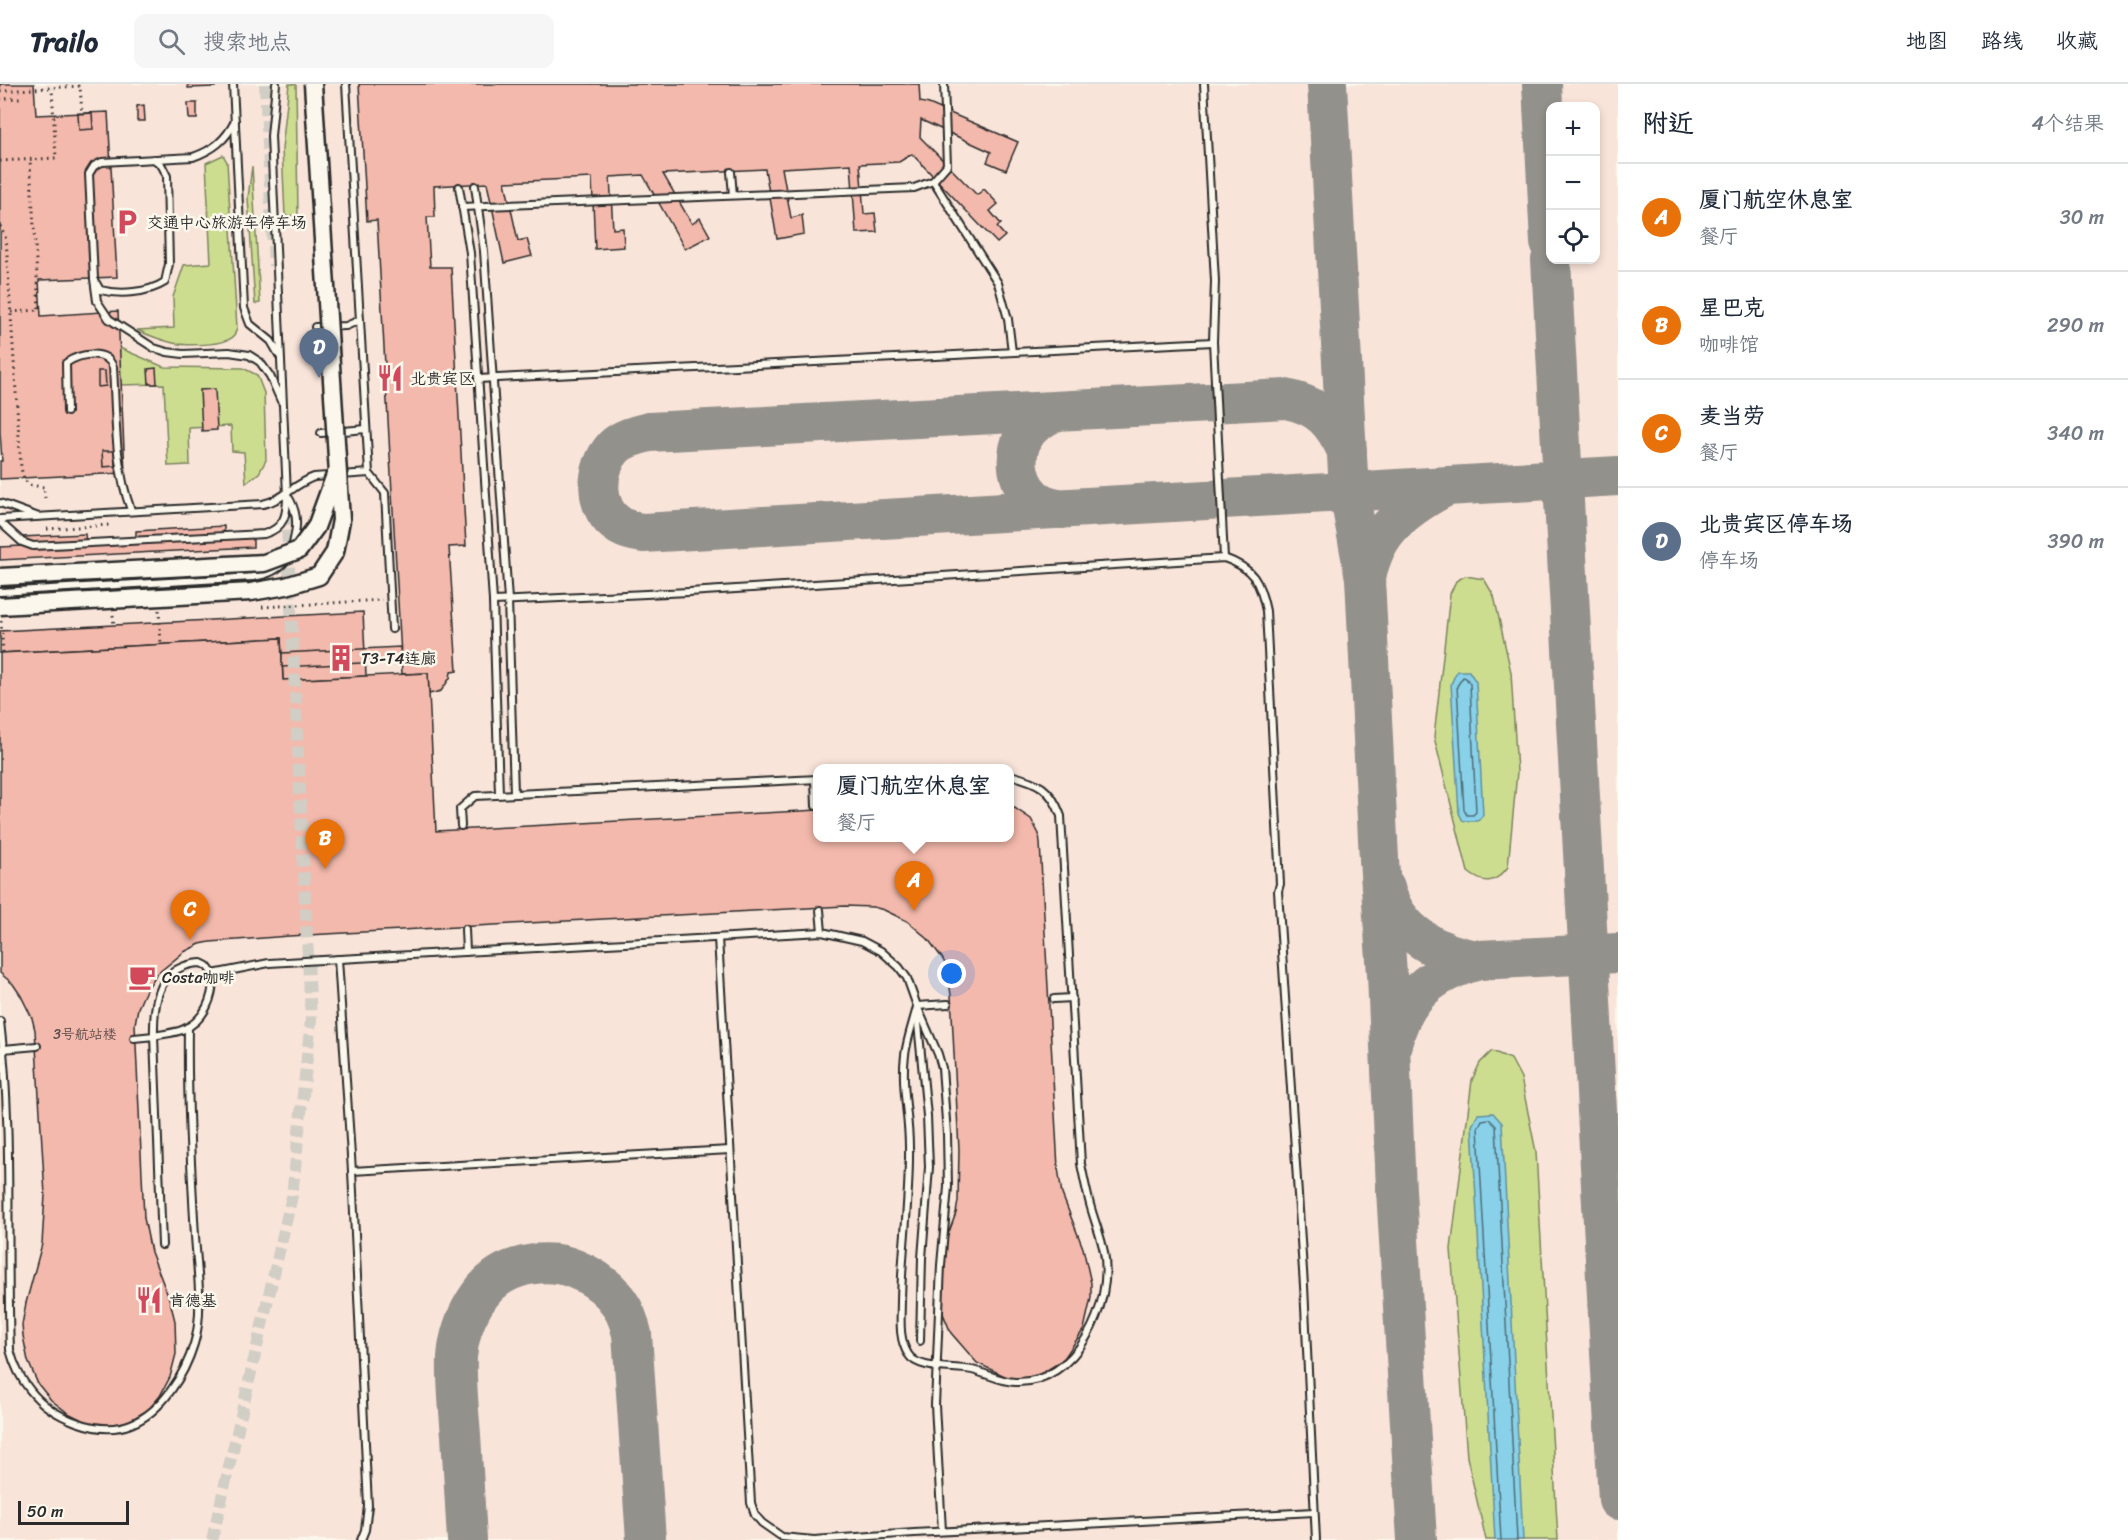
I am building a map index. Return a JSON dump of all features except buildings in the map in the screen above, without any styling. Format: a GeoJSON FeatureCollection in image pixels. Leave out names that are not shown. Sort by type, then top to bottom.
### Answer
{"type":"FeatureCollection","features":[{"type":"Feature","properties":{"kind":"main road"},"geometry":{"type":"LineString","coordinates":[[0,606],[251,592],[286,586],[319,576],[335,552],[341,520],[313,84]]}},
{"type":"Feature","properties":{"kind":"main road"},"geometry":{"type":"LineString","coordinates":[[0,577],[264,562],[299,550],[316,527],[338,467]]}},
{"type":"Feature","properties":{"kind":"lane"},"geometry":{"type":"LineString","coordinates":[[233,84],[244,308],[250,324],[271,341],[281,358]]}},
{"type":"Feature","properties":{"kind":"lane"},"geometry":{"type":"LineString","coordinates":[[0,520],[22,542],[33,546],[264,534],[277,529],[284,522],[287,495],[271,136],[276,84]]}},
{"type":"Feature","properties":{"kind":"lane"},"geometry":{"type":"LineString","coordinates":[[346,84],[369,473],[385,493],[392,629]]}},
{"type":"Feature","properties":{"kind":"lane"},"geometry":{"type":"LineString","coordinates":[[462,207],[914,188],[933,181],[947,165],[944,84]]}},
{"type":"Feature","properties":{"kind":"lane"},"geometry":{"type":"LineString","coordinates":[[1204,84],[1215,281],[1213,342],[1224,558]]}},
{"type":"Feature","properties":{"kind":"lane"},"geometry":{"type":"LineString","coordinates":[[235,121],[225,139],[204,153],[193,157],[102,162],[94,166],[89,174],[97,301],[109,318],[154,348],[183,354],[229,352],[249,355],[260,362],[270,376],[283,407]]}},
{"type":"Feature","properties":{"kind":"lane"},"geometry":{"type":"LineString","coordinates":[[94,279],[100,290],[110,292],[153,290],[165,282],[169,264],[167,176],[162,166],[154,159]]}},
{"type":"Feature","properties":{"kind":"lane"},"geometry":{"type":"LineString","coordinates":[[731,172],[732,195]]}},
{"type":"Feature","properties":{"kind":"lane"},"geometry":{"type":"LineString","coordinates":[[933,181],[998,283],[1008,319],[1012,352]]}},
{"type":"Feature","properties":{"kind":"lane"},"geometry":{"type":"LineString","coordinates":[[475,186],[484,251],[508,600],[514,793]]}},
{"type":"Feature","properties":{"kind":"lane"},"geometry":{"type":"LineString","coordinates":[[459,188],[470,253],[492,601],[499,794]]}},
{"type":"Feature","properties":{"kind":"lane"},"geometry":{"type":"LineString","coordinates":[[315,327],[346,326],[360,320]]}},
{"type":"Feature","properties":{"kind":"lane"},"geometry":{"type":"LineString","coordinates":[[478,379],[1213,342]]}},
{"type":"Feature","properties":{"kind":"lane"},"geometry":{"type":"LineString","coordinates":[[67,412],[66,363],[80,356],[106,356],[113,367],[120,471],[130,510]]}},
{"type":"Feature","properties":{"kind":"lane"},"geometry":{"type":"LineString","coordinates":[[321,433],[366,429]]}},
{"type":"Feature","properties":{"kind":"lane"},"geometry":{"type":"LineString","coordinates":[[0,520],[130,510],[262,504],[287,495],[298,485],[314,477],[369,473]]}},
{"type":"Feature","properties":{"kind":"lane"},"geometry":{"type":"LineString","coordinates":[[0,592],[253,577],[266,574],[282,566],[290,554],[296,534],[295,507],[287,495]]}},
{"type":"Feature","properties":{"kind":"lane"},"geometry":{"type":"LineString","coordinates":[[0,503],[40,517]]}},
{"type":"Feature","properties":{"kind":"lane"},"geometry":{"type":"LineString","coordinates":[[492,601],[689,592],[1224,558],[1240,564],[1254,576],[1260,585],[1266,610],[1279,872],[1278,891],[1304,1286],[1316,1540]]}},
{"type":"Feature","properties":{"kind":"lane"},"geometry":{"type":"LineString","coordinates":[[917,1006],[904,1062],[910,1144],[902,1270],[901,1334],[909,1357],[917,1362],[937,1367],[966,1369],[1015,1382],[1034,1380],[1051,1374],[1064,1364],[1082,1344],[1094,1325],[1101,1305],[1106,1271],[1104,1252],[1081,1164],[1061,816],[1055,800],[1048,792],[1029,781],[1014,776]]}},
{"type":"Feature","properties":{"kind":"lane"},"geometry":{"type":"LineString","coordinates":[[461,826],[460,809],[475,796],[813,779]]}},
{"type":"Feature","properties":{"kind":"lane"},"geometry":{"type":"LineString","coordinates":[[820,910],[822,932]]}},
{"type":"Feature","properties":{"kind":"lane"},"geometry":{"type":"LineString","coordinates":[[465,930],[466,952]]}},
{"type":"Feature","properties":{"kind":"lane"},"geometry":{"type":"LineString","coordinates":[[213,974],[269,963],[822,932],[862,941],[881,951],[908,978],[942,1068],[948,1187],[941,1265],[935,1405],[942,1532]]}},
{"type":"Feature","properties":{"kind":"lane"},"geometry":{"type":"LineString","coordinates":[[718,938],[751,1503],[754,1515],[762,1523],[782,1538],[814,1540],[1314,1512]]}},
{"type":"Feature","properties":{"kind":"lane"},"geometry":{"type":"LineString","coordinates":[[339,959],[368,1506],[365,1530],[361,1540]]}},
{"type":"Feature","properties":{"kind":"lane"},"geometry":{"type":"LineString","coordinates":[[134,1038],[154,1035],[180,1031],[188,1027],[205,1011],[211,998],[213,974],[207,966],[201,963],[187,964],[173,973],[160,987],[153,1009],[154,1035],[162,1245]]}},
{"type":"Feature","properties":{"kind":"lane"},"geometry":{"type":"LineString","coordinates":[[1054,999],[1072,998]]}},
{"type":"Feature","properties":{"kind":"lane"},"geometry":{"type":"LineString","coordinates":[[917,1006],[948,1005]]}},
{"type":"Feature","properties":{"kind":"lane"},"geometry":{"type":"LineString","coordinates":[[917,1006],[929,1167],[922,1258],[920,1341]]}},
{"type":"Feature","properties":{"kind":"lane"},"geometry":{"type":"LineString","coordinates":[[0,1021],[3,1048],[9,1237],[10,1350],[14,1364],[31,1392],[48,1407],[66,1418],[93,1427],[112,1429],[132,1424],[150,1413],[166,1397],[189,1359],[195,1342],[198,1283],[187,1083],[188,1027]]}},
{"type":"Feature","properties":{"kind":"lane"},"geometry":{"type":"LineString","coordinates":[[3,1048],[37,1046]]}},
{"type":"Feature","properties":{"kind":"lane"},"geometry":{"type":"LineString","coordinates":[[352,1171],[730,1150]]}},
{"type":"Feature","properties":{"kind":"path"},"geometry":{"type":"LineString","coordinates":[[0,91],[80,86],[82,114]]}},
{"type":"Feature","properties":{"kind":"path"},"geometry":{"type":"LineString","coordinates":[[0,161],[56,158],[51,88]]}},
{"type":"Feature","properties":{"kind":"path"},"geometry":{"type":"LineString","coordinates":[[0,99],[20,98]]}},
{"type":"Feature","properties":{"kind":"path"},"geometry":{"type":"LineString","coordinates":[[12,154],[13,161]]}},
{"type":"Feature","properties":{"kind":"path"},"geometry":{"type":"LineString","coordinates":[[11,312],[39,310],[30,160]]}},
{"type":"Feature","properties":{"kind":"path"},"geometry":{"type":"LineString","coordinates":[[0,226],[6,239],[21,468],[24,479],[29,485],[44,487],[45,498]]}},
{"type":"Feature","properties":{"kind":"path"},"geometry":{"type":"LineString","coordinates":[[47,529],[110,525]]}},
{"type":"Feature","properties":{"kind":"path"},"geometry":{"type":"LineString","coordinates":[[113,614],[114,626]]}},
{"type":"Feature","properties":{"kind":"shaded area"},"geometry":{"type":"Polygon","coordinates":[[[0,84],[1618,84],[1618,1540],[0,1540],[0,84]]]}},
{"type":"Feature","properties":{"kind":"green space"},"geometry":{"type":"Polygon","coordinates":[[[289,84],[296,84],[298,215],[285,216],[282,149],[289,84]]]}},
{"type":"Feature","properties":{"kind":"green space"},"geometry":{"type":"Polygon","coordinates":[[[223,155],[227,162],[237,328],[234,336],[222,342],[187,345],[168,342],[137,330],[174,328],[173,297],[184,265],[211,263],[206,163],[223,155]]]}},
{"type":"Feature","properties":{"kind":"green space"},"geometry":{"type":"Polygon","coordinates":[[[252,166],[260,303],[255,304],[248,198],[252,166]]]}},
{"type":"Feature","properties":{"kind":"green space"},"geometry":{"type":"Polygon","coordinates":[[[115,346],[164,367],[243,368],[257,375],[264,393],[266,460],[259,473],[246,483],[244,452],[232,451],[231,426],[189,428],[190,465],[168,466],[164,384],[118,385],[115,346]]]}},
{"type":"Feature","properties":{"kind":"green space"},"geometry":{"type":"Polygon","coordinates":[[[1465,576],[1484,579],[1494,596],[1511,672],[1517,772],[1508,867],[1499,877],[1489,881],[1479,879],[1468,872],[1434,737],[1450,594],[1456,581],[1465,576]]]}},
{"type":"Feature","properties":{"kind":"green space"},"geometry":{"type":"Polygon","coordinates":[[[1492,1051],[1511,1059],[1521,1078],[1536,1152],[1558,1540],[1486,1540],[1467,1457],[1451,1249],[1472,1080],[1480,1063],[1492,1051]]]}},
{"type":"Feature","properties":{"kind":"water"},"geometry":{"type":"Polygon","coordinates":[[[1457,671],[1469,671],[1476,682],[1483,815],[1478,821],[1463,821],[1459,813],[1451,684],[1457,671]]]}},
{"type":"Feature","properties":{"kind":"water"},"geometry":{"type":"Polygon","coordinates":[[[1493,1113],[1502,1123],[1523,1540],[1495,1540],[1472,1126],[1478,1114],[1493,1113]]]}},
{"type":"Feature","properties":{"kind":"taxiway"},"geometry":{"type":"LineString","coordinates":[[1327,84],[1349,492],[1365,578],[1387,974],[1396,1190],[1417,1540]]}},
{"type":"Feature","properties":{"kind":"taxiway"},"geometry":{"type":"LineString","coordinates":[[1542,84],[1548,210]]}},
{"type":"Feature","properties":{"kind":"taxiway"},"geometry":{"type":"LineString","coordinates":[[1551,264],[1618,1500]]}},
{"type":"Feature","properties":{"kind":"taxiway"},"geometry":{"type":"LineString","coordinates":[[1347,451],[1331,423],[1324,416],[1308,406],[1286,399],[649,432],[626,439],[614,447],[603,466],[599,489],[601,500],[611,519],[625,529],[643,533],[1618,476]]}},
{"type":"Feature","properties":{"kind":"taxiway"},"geometry":{"type":"LineString","coordinates":[[1056,411],[1038,421],[1023,438],[1019,448],[1018,470],[1026,490],[1034,498],[1043,504],[1061,509]]}},
{"type":"Feature","properties":{"kind":"taxiway"},"geometry":{"type":"LineString","coordinates":[[1365,578],[1377,546],[1399,517],[1445,487]]}},
{"type":"Feature","properties":{"kind":"taxiway"},"geometry":{"type":"LineString","coordinates":[[1385,887],[1390,903],[1408,928],[1420,938],[1448,953],[1479,960],[1618,953]]}},
{"type":"Feature","properties":{"kind":"taxiway"},"geometry":{"type":"LineString","coordinates":[[1392,1044],[1404,1012],[1422,988],[1447,972],[1479,960]]}},
{"type":"Feature","properties":{"kind":"taxiway"},"geometry":{"type":"LineString","coordinates":[[467,1540],[457,1377],[457,1357],[462,1329],[474,1303],[492,1281],[517,1268],[546,1263],[568,1266],[596,1280],[619,1302],[629,1322],[632,1334],[646,1540]]}},
{"type":"Feature","properties":{"kind":"tunnel"},"geometry":{"type":"LineString","coordinates":[[265,84],[274,266]]}},
{"type":"Feature","properties":{"kind":"tunnel"},"geometry":{"type":"LineString","coordinates":[[212,1540],[292,1196],[311,1020],[286,505]]}},
{"type":"Feature","properties":{"kind":"place","name":"交通中心旅游车停车场"},"geometry":{"type":"Point","coordinates":[127,222]}},
{"type":"Feature","properties":{"kind":"place","name":"北贵宾区停车场"},"geometry":{"type":"Point","coordinates":[319,378]}},
{"type":"Feature","properties":{"kind":"place","name":"北贵宾区"},"geometry":{"type":"Point","coordinates":[390,378]}},
{"type":"Feature","properties":{"kind":"place","name":"T3-T4连廊"},"geometry":{"type":"Point","coordinates":[341,658]}},
{"type":"Feature","properties":{"kind":"place","name":"星巴克"},"geometry":{"type":"Point","coordinates":[325,869]}},
{"type":"Feature","properties":{"kind":"place","name":"厦门航空休息室"},"geometry":{"type":"Point","coordinates":[914,911]}},
{"type":"Feature","properties":{"kind":"place","name":"麦当劳"},"geometry":{"type":"Point","coordinates":[190,940]}},
{"type":"Feature","properties":{"kind":"place","name":"Costa咖啡"},"geometry":{"type":"Point","coordinates":[142,977]}},
{"type":"Feature","properties":{"kind":"place","name":"肯德基"},"geometry":{"type":"Point","coordinates":[149,1300]}}]}
